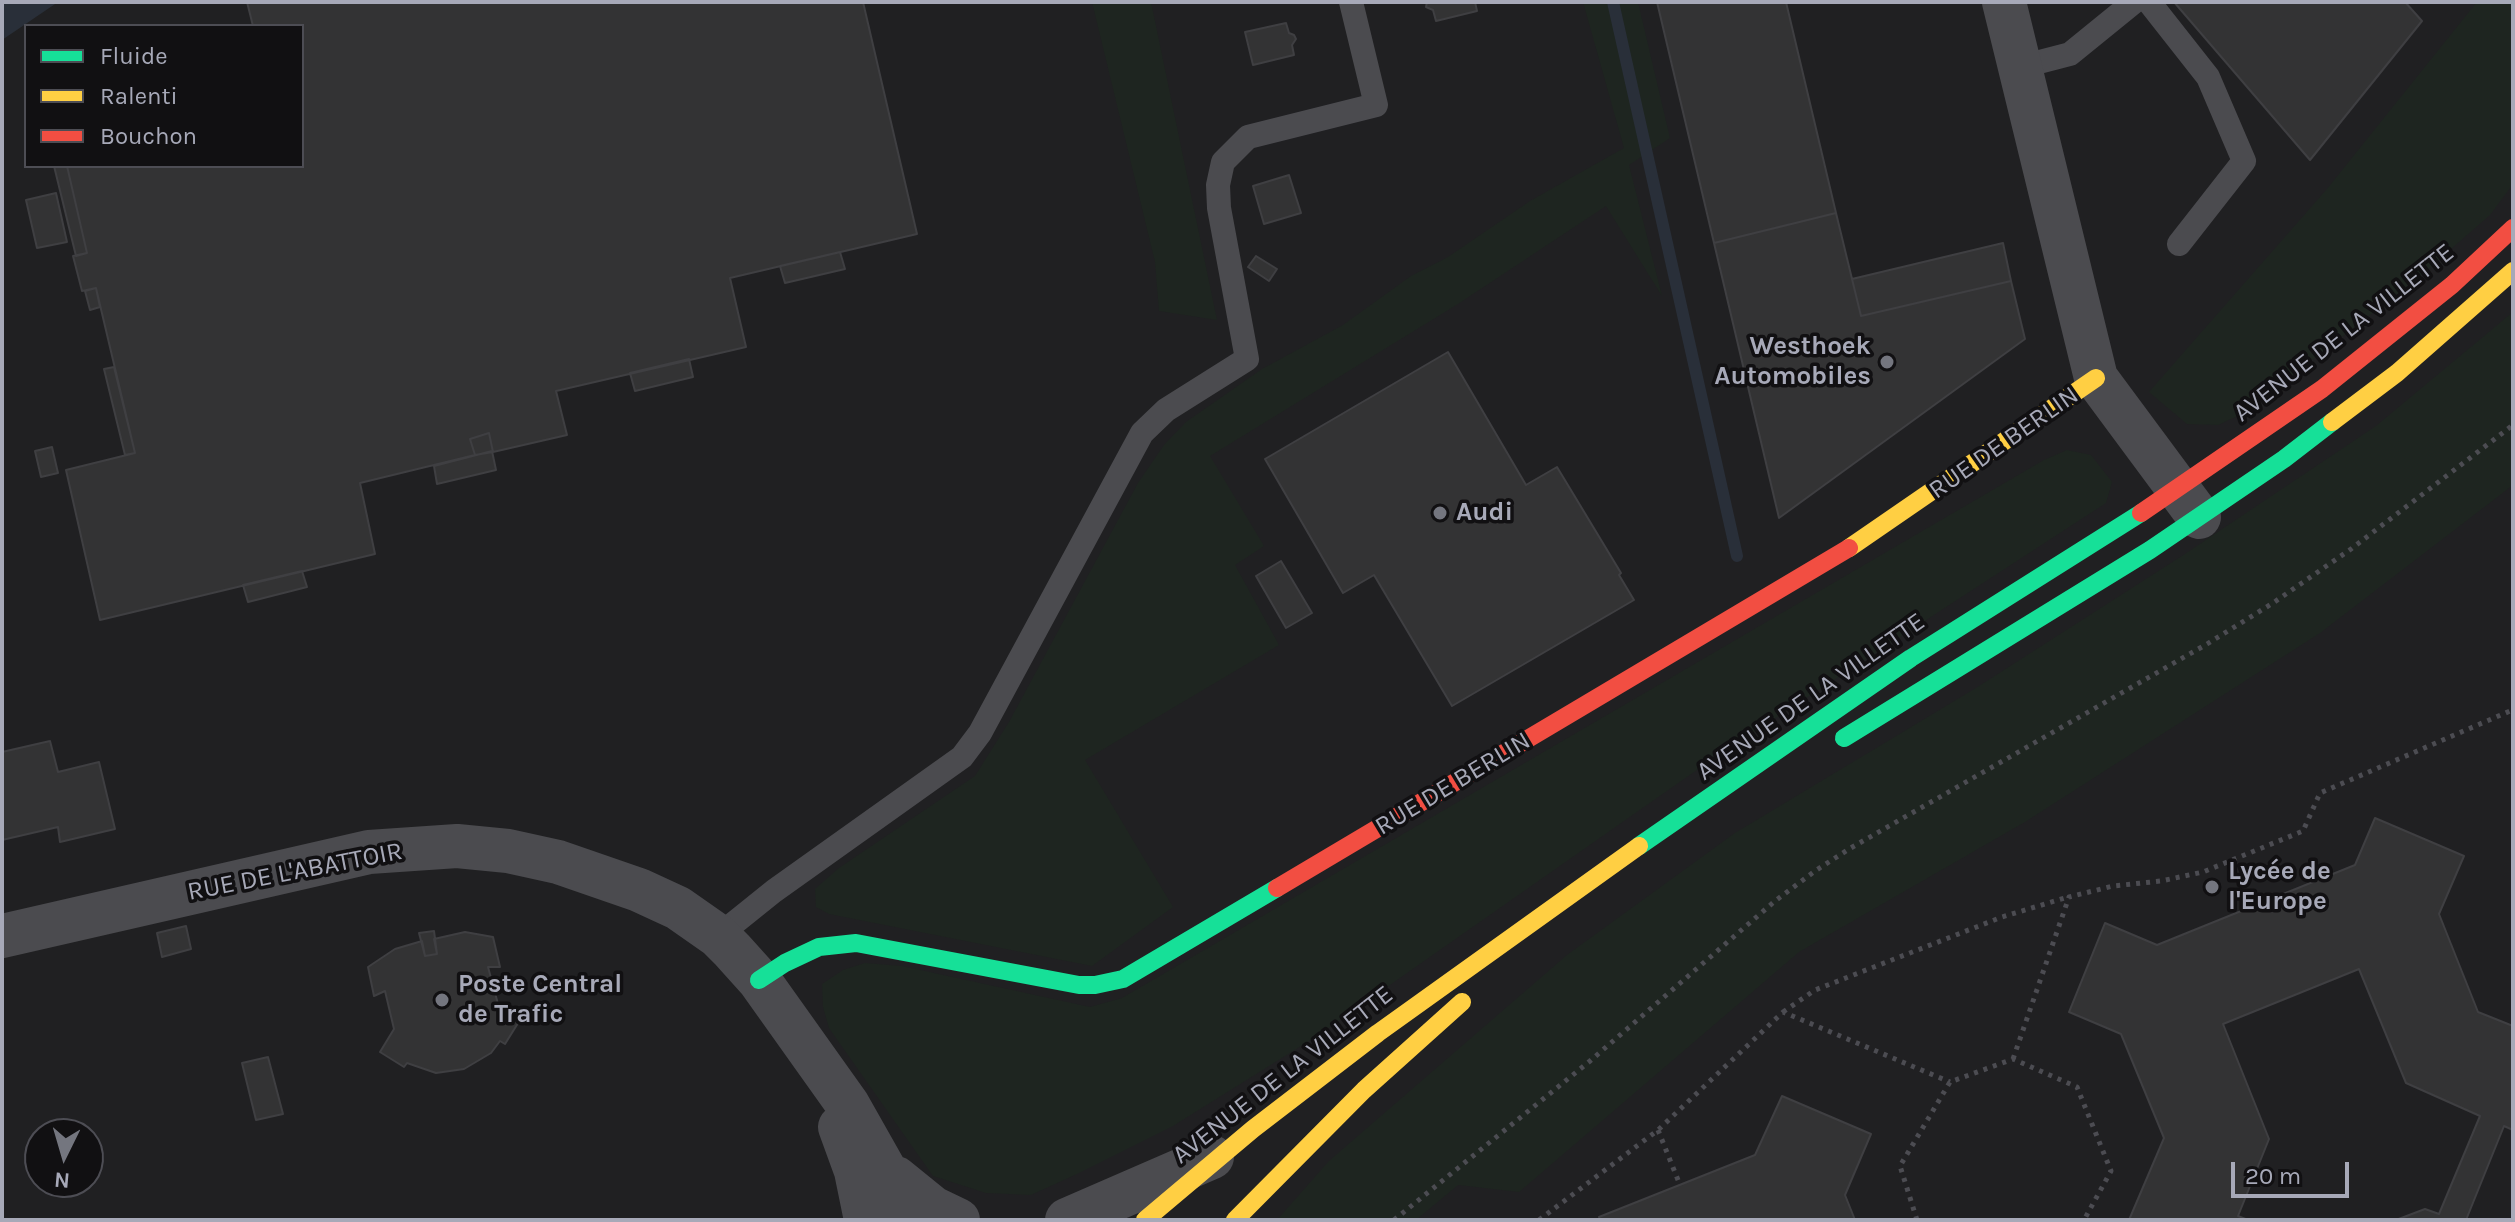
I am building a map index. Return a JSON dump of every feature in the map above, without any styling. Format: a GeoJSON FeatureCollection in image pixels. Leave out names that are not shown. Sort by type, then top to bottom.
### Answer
{"type":"FeatureCollection","features":[{"type":"Feature","properties":{"kind":"main road","name":"AVENUE DE LA VILLETTE"},"geometry":{"type":"LineString","coordinates":[[1831,746],[2188,503],[2287,414],[2472,268],[2513,228]]}},
{"type":"Feature","properties":{"kind":"main road","name":"AVENUE DE LA VILLETTE"},"geometry":{"type":"LineString","coordinates":[[1145,1220],[1225,1151],[1424,998],[1615,863],[1911,658],[2188,503],[2297,450],[2422,352],[2513,271]]}},
{"type":"Feature","properties":{"kind":"main road","name":"RUE DE BERLIN"},"geometry":{"type":"LineString","coordinates":[[759,980],[819,947],[856,943],[1079,985],[1123,979],[1868,537],[2096,378]]}},
{"type":"Feature","properties":{"kind":"main road"},"geometry":{"type":"LineString","coordinates":[[1517,956],[1659,854]]}},
{"type":"Feature","properties":{"kind":"main road"},"geometry":{"type":"LineString","coordinates":[[1235,1220],[1364,1090],[1477,990]]}},
{"type":"Feature","properties":{"kind":"street","name":"RUE DE BERLIN"},"geometry":{"type":"LineString","coordinates":[[2004,2],[2096,378],[2188,503]]}},
{"type":"Feature","properties":{"kind":"street","name":"RUE DE L'ABATTOIR"},"geometry":{"type":"LineString","coordinates":[[2,936],[341,857],[433,846],[520,853],[584,870],[656,897],[718,936],[759,980],[861,1124],[913,1220]]}},
{"type":"Feature","properties":{"kind":"street","name":"RUE DE L'ABATTOIR"},"geometry":{"type":"LineString","coordinates":[[806,1047],[848,1147],[866,1220]]}},
{"type":"Feature","properties":{"kind":"street"},"geometry":{"type":"LineString","coordinates":[[1067,1220],[1225,1151]]}},
{"type":"Feature","properties":{"kind":"street","name":"RUE DE L'ABATTOIR"},"geometry":{"type":"LineString","coordinates":[[885,1167],[933,1208],[958,1220]]}},
{"type":"Feature","properties":{"kind":"lane"},"geometry":{"type":"LineString","coordinates":[[718,936],[774,891],[962,757],[980,733],[1142,433],[1166,410],[1247,359],[1219,208],[1218,185],[1223,162],[1248,137],[1376,105],[1351,2]]}},
{"type":"Feature","properties":{"kind":"lane"},"geometry":{"type":"LineString","coordinates":[[2020,67],[2070,54],[2134,2]]}},
{"type":"Feature","properties":{"kind":"lane"},"geometry":{"type":"LineString","coordinates":[[2149,2],[2208,77],[2244,161],[2179,244]]}},
{"type":"Feature","properties":{"kind":"path"},"geometry":{"type":"LineString","coordinates":[[1394,1220],[1590,1061],[1775,901],[1815,871],[2273,603],[2351,549],[2513,425]]}},
{"type":"Feature","properties":{"kind":"path"},"geometry":{"type":"LineString","coordinates":[[1539,1220],[1658,1130],[1783,1012],[1815,990],[2002,917],[2113,886],[2183,877],[2231,861],[2303,831],[2320,793],[2510,711],[2513,713]]}},
{"type":"Feature","properties":{"kind":"path"},"geometry":{"type":"LineString","coordinates":[[2013,1059],[2069,897]]}},
{"type":"Feature","properties":{"kind":"path"},"geometry":{"type":"LineString","coordinates":[[1783,1012],[1950,1082]]}},
{"type":"Feature","properties":{"kind":"path"},"geometry":{"type":"LineString","coordinates":[[1917,1220],[1900,1166],[1950,1082],[2013,1059],[2077,1087],[2111,1171],[2084,1220]]}},
{"type":"Feature","properties":{"kind":"path"},"geometry":{"type":"LineString","coordinates":[[1658,1130],[1680,1185]]}},
{"type":"Feature","properties":{"kind":"shaded area"},"geometry":{"type":"Polygon","coordinates":[[[2,2],[2513,2],[2513,1220],[2,1220],[2,2]]]}},
{"type":"Feature","properties":{"kind":"shaded area"},"geometry":{"type":"Polygon","coordinates":[[[2,2],[58,2],[24,24],[2,40],[2,2]]]}},
{"type":"Feature","properties":{"kind":"shaded area"},"geometry":{"type":"Polygon","coordinates":[[[1092,2],[1151,2],[1217,320],[1159,311],[1155,262],[1092,2]]]}},
{"type":"Feature","properties":{"kind":"shaded area"},"geometry":{"type":"Polygon","coordinates":[[[1583,2],[1638,2],[1670,138],[1629,165],[1662,296],[1606,206],[1458,304],[1210,456],[1264,546],[1235,565],[1279,645],[1085,760],[1173,907],[1092,966],[829,914],[816,907],[815,889],[839,868],[975,776],[1009,722],[1138,483],[1164,445],[1186,422],[1262,369],[1343,325],[1411,276],[1448,257],[1530,201],[1624,148],[1583,2]]]}},
{"type":"Feature","properties":{"kind":"shaded area"},"geometry":{"type":"Polygon","coordinates":[[[2477,2],[2513,2],[2513,184],[2490,215],[2420,276],[2244,413],[2218,425],[2187,424],[2149,392],[2327,189],[2477,2]]]}},
{"type":"Feature","properties":{"kind":"shaded area"},"geometry":{"type":"Polygon","coordinates":[[[2513,312],[2513,485],[2320,633],[2025,822],[1799,952],[1519,1192],[1458,1185],[1416,1220],[1277,1220],[1329,1161],[1567,955],[1735,833],[1976,688],[2185,554],[2376,426],[2513,312]]]}},
{"type":"Feature","properties":{"kind":"shaded area"},"geometry":{"type":"Polygon","coordinates":[[[2067,450],[2091,455],[2112,482],[2106,503],[1714,758],[1317,1036],[1173,1126],[1077,1174],[1031,1195],[986,1193],[933,1176],[829,1028],[823,1007],[822,984],[843,970],[865,963],[902,966],[1090,1007],[1122,998],[2044,460],[2067,450]]]}},
{"type":"Feature","properties":{"kind":"building"},"geometry":{"type":"Polygon","coordinates":[[[247,2],[863,2],[917,234],[730,278],[746,347],[556,391],[567,435],[493,452],[489,433],[470,439],[475,455],[360,483],[375,554],[100,620],[66,470],[135,453],[96,288],[82,291],[73,256],[87,253],[67,168],[304,168],[304,24],[252,24],[247,2]]]}},
{"type":"Feature","properties":{"kind":"building"},"geometry":{"type":"Polygon","coordinates":[[[1427,2],[1475,2],[1477,11],[1436,21],[1433,10],[1426,7],[1427,2]]]}},
{"type":"Feature","properties":{"kind":"building"},"geometry":{"type":"Polygon","coordinates":[[[1657,2],[1786,2],[1836,213],[1714,243],[1657,2]]]}},
{"type":"Feature","properties":{"kind":"building"},"geometry":{"type":"Polygon","coordinates":[[[2174,2],[2405,2],[2422,21],[2310,160],[2174,2]]]}},
{"type":"Feature","properties":{"kind":"building"},"geometry":{"type":"Polygon","coordinates":[[[1286,23],[1289,33],[1296,39],[1292,45],[1294,55],[1253,65],[1245,32],[1286,23]]]}},
{"type":"Feature","properties":{"kind":"building"},"geometry":{"type":"Polygon","coordinates":[[[54,168],[67,168],[87,253],[76,256],[54,168]]]}},
{"type":"Feature","properties":{"kind":"building"},"geometry":{"type":"Polygon","coordinates":[[[1289,175],[1301,213],[1264,224],[1253,186],[1289,175]]]}},
{"type":"Feature","properties":{"kind":"building"},"geometry":{"type":"Polygon","coordinates":[[[56,193],[67,242],[37,248],[26,200],[56,193]]]}},
{"type":"Feature","properties":{"kind":"building"},"geometry":{"type":"Polygon","coordinates":[[[1836,213],[1861,316],[2011,281],[2025,339],[1779,518],[1714,243],[1836,213]]]}},
{"type":"Feature","properties":{"kind":"building"},"geometry":{"type":"Polygon","coordinates":[[[2003,243],[2011,281],[1861,316],[1852,279],[2003,243]]]}},
{"type":"Feature","properties":{"kind":"building"},"geometry":{"type":"Polygon","coordinates":[[[840,252],[845,269],[785,283],[780,266],[840,252]]]}},
{"type":"Feature","properties":{"kind":"building"},"geometry":{"type":"Polygon","coordinates":[[[1256,256],[1277,269],[1269,281],[1248,267],[1256,256]]]}},
{"type":"Feature","properties":{"kind":"building"},"geometry":{"type":"Polygon","coordinates":[[[96,288],[100,307],[90,310],[85,291],[96,288]]]}},
{"type":"Feature","properties":{"kind":"building","name":"Audi"},"geometry":{"type":"Polygon","coordinates":[[[1448,352],[1526,485],[1557,467],[1634,600],[1452,706],[1374,575],[1343,593],[1265,459],[1448,352]]]}},
{"type":"Feature","properties":{"kind":"building"},"geometry":{"type":"Polygon","coordinates":[[[689,359],[693,377],[635,391],[630,373],[689,359]]]}},
{"type":"Feature","properties":{"kind":"building"},"geometry":{"type":"Polygon","coordinates":[[[114,367],[135,453],[125,455],[104,369],[114,367]]]}},
{"type":"Feature","properties":{"kind":"building"},"geometry":{"type":"Polygon","coordinates":[[[489,433],[493,452],[475,455],[470,439],[489,433]]]}},
{"type":"Feature","properties":{"kind":"building"},"geometry":{"type":"Polygon","coordinates":[[[52,447],[58,473],[41,477],[35,451],[52,447]]]}},
{"type":"Feature","properties":{"kind":"building"},"geometry":{"type":"Polygon","coordinates":[[[492,451],[496,470],[437,484],[434,466],[492,451]]]}},
{"type":"Feature","properties":{"kind":"building"},"geometry":{"type":"Polygon","coordinates":[[[1281,561],[1312,613],[1286,628],[1256,576],[1281,561]]]}},
{"type":"Feature","properties":{"kind":"building"},"geometry":{"type":"Polygon","coordinates":[[[302,571],[307,587],[248,602],[243,585],[302,571]]]}},
{"type":"Feature","properties":{"kind":"building"},"geometry":{"type":"Polygon","coordinates":[[[50,741],[58,772],[99,762],[115,829],[60,842],[58,827],[2,840],[2,752],[50,741]]]}},
{"type":"Feature","properties":{"kind":"building"},"geometry":{"type":"Polygon","coordinates":[[[2375,818],[2464,856],[2439,914],[2478,1012],[2513,1026],[2513,1130],[2504,1126],[2466,1220],[2396,1220],[2425,1209],[2439,1214],[2480,1116],[2406,1083],[2359,969],[2223,1024],[2269,1139],[2238,1216],[2248,1220],[2129,1220],[2164,1138],[2121,1034],[2069,1012],[2105,923],[2157,945],[2355,865],[2375,818]]]}},
{"type":"Feature","properties":{"kind":"building"},"geometry":{"type":"Polygon","coordinates":[[[186,926],[191,949],[162,957],[157,933],[186,926]]]}},
{"type":"Feature","properties":{"kind":"building"},"geometry":{"type":"Polygon","coordinates":[[[434,931],[437,954],[425,956],[419,933],[434,931]]]}},
{"type":"Feature","properties":{"kind":"building","name":"Poste Central de Trafic"},"geometry":{"type":"Polygon","coordinates":[[[465,932],[493,937],[500,967],[488,967],[498,1004],[520,1020],[505,1044],[500,1041],[491,1053],[464,1069],[436,1073],[407,1063],[404,1067],[380,1052],[394,1029],[385,991],[374,996],[368,967],[395,949],[422,941],[425,956],[437,954],[434,939],[465,932]]]}},
{"type":"Feature","properties":{"kind":"building"},"geometry":{"type":"Polygon","coordinates":[[[268,1057],[283,1114],[256,1120],[242,1063],[268,1057]]]}},
{"type":"Feature","properties":{"kind":"building"},"geometry":{"type":"Polygon","coordinates":[[[1782,1096],[1871,1134],[1845,1195],[1855,1220],[1600,1220],[1599,1217],[1755,1155],[1782,1096]]]}},
{"type":"Feature","properties":{"kind":"waterway"},"geometry":{"type":"LineString","coordinates":[[1613,2],[1737,556]]}},
{"type":"Feature","properties":{"kind":"traffic: fast"},"geometry":{"type":"LineString","coordinates":[[1844,738],[2150,550],[2284,459],[2332,422]]}},
{"type":"Feature","properties":{"kind":"traffic: fast"},"geometry":{"type":"LineString","coordinates":[[1639,846],[1911,658],[2141,513]]}},
{"type":"Feature","properties":{"kind":"traffic: fast"},"geometry":{"type":"LineString","coordinates":[[759,980],[819,947],[856,943],[1079,985],[1095,985],[1123,979],[1277,888]]}},
{"type":"Feature","properties":{"kind":"traffic: slow"},"geometry":{"type":"LineString","coordinates":[[2332,422],[2397,373],[2513,271]]}},
{"type":"Feature","properties":{"kind":"traffic: slow"},"geometry":{"type":"LineString","coordinates":[[1849,548],[2096,378]]}},
{"type":"Feature","properties":{"kind":"traffic: slow"},"geometry":{"type":"LineString","coordinates":[[1145,1220],[1253,1129],[1378,1033],[1639,846]]}},
{"type":"Feature","properties":{"kind":"traffic: slow"},"geometry":{"type":"LineString","coordinates":[[1235,1220],[1364,1090],[1462,1002]]}},
{"type":"Feature","properties":{"kind":"traffic: jam"},"geometry":{"type":"LineString","coordinates":[[2141,513],[2322,389],[2452,285],[2513,228]]}},
{"type":"Feature","properties":{"kind":"traffic: jam"},"geometry":{"type":"LineString","coordinates":[[1277,888],[1849,548]]}},
{"type":"Feature","properties":{"kind":"place","name":"Westhoek Automobiles"},"geometry":{"type":"Point","coordinates":[1887,362]}},
{"type":"Feature","properties":{"kind":"place","name":"Audi"},"geometry":{"type":"Point","coordinates":[1440,513]}},
{"type":"Feature","properties":{"kind":"place","name":"Lycée de l'Europe"},"geometry":{"type":"Point","coordinates":[2212,887]}},
{"type":"Feature","properties":{"kind":"place","name":"Poste Central de Trafic"},"geometry":{"type":"Point","coordinates":[442,1000]}}]}
